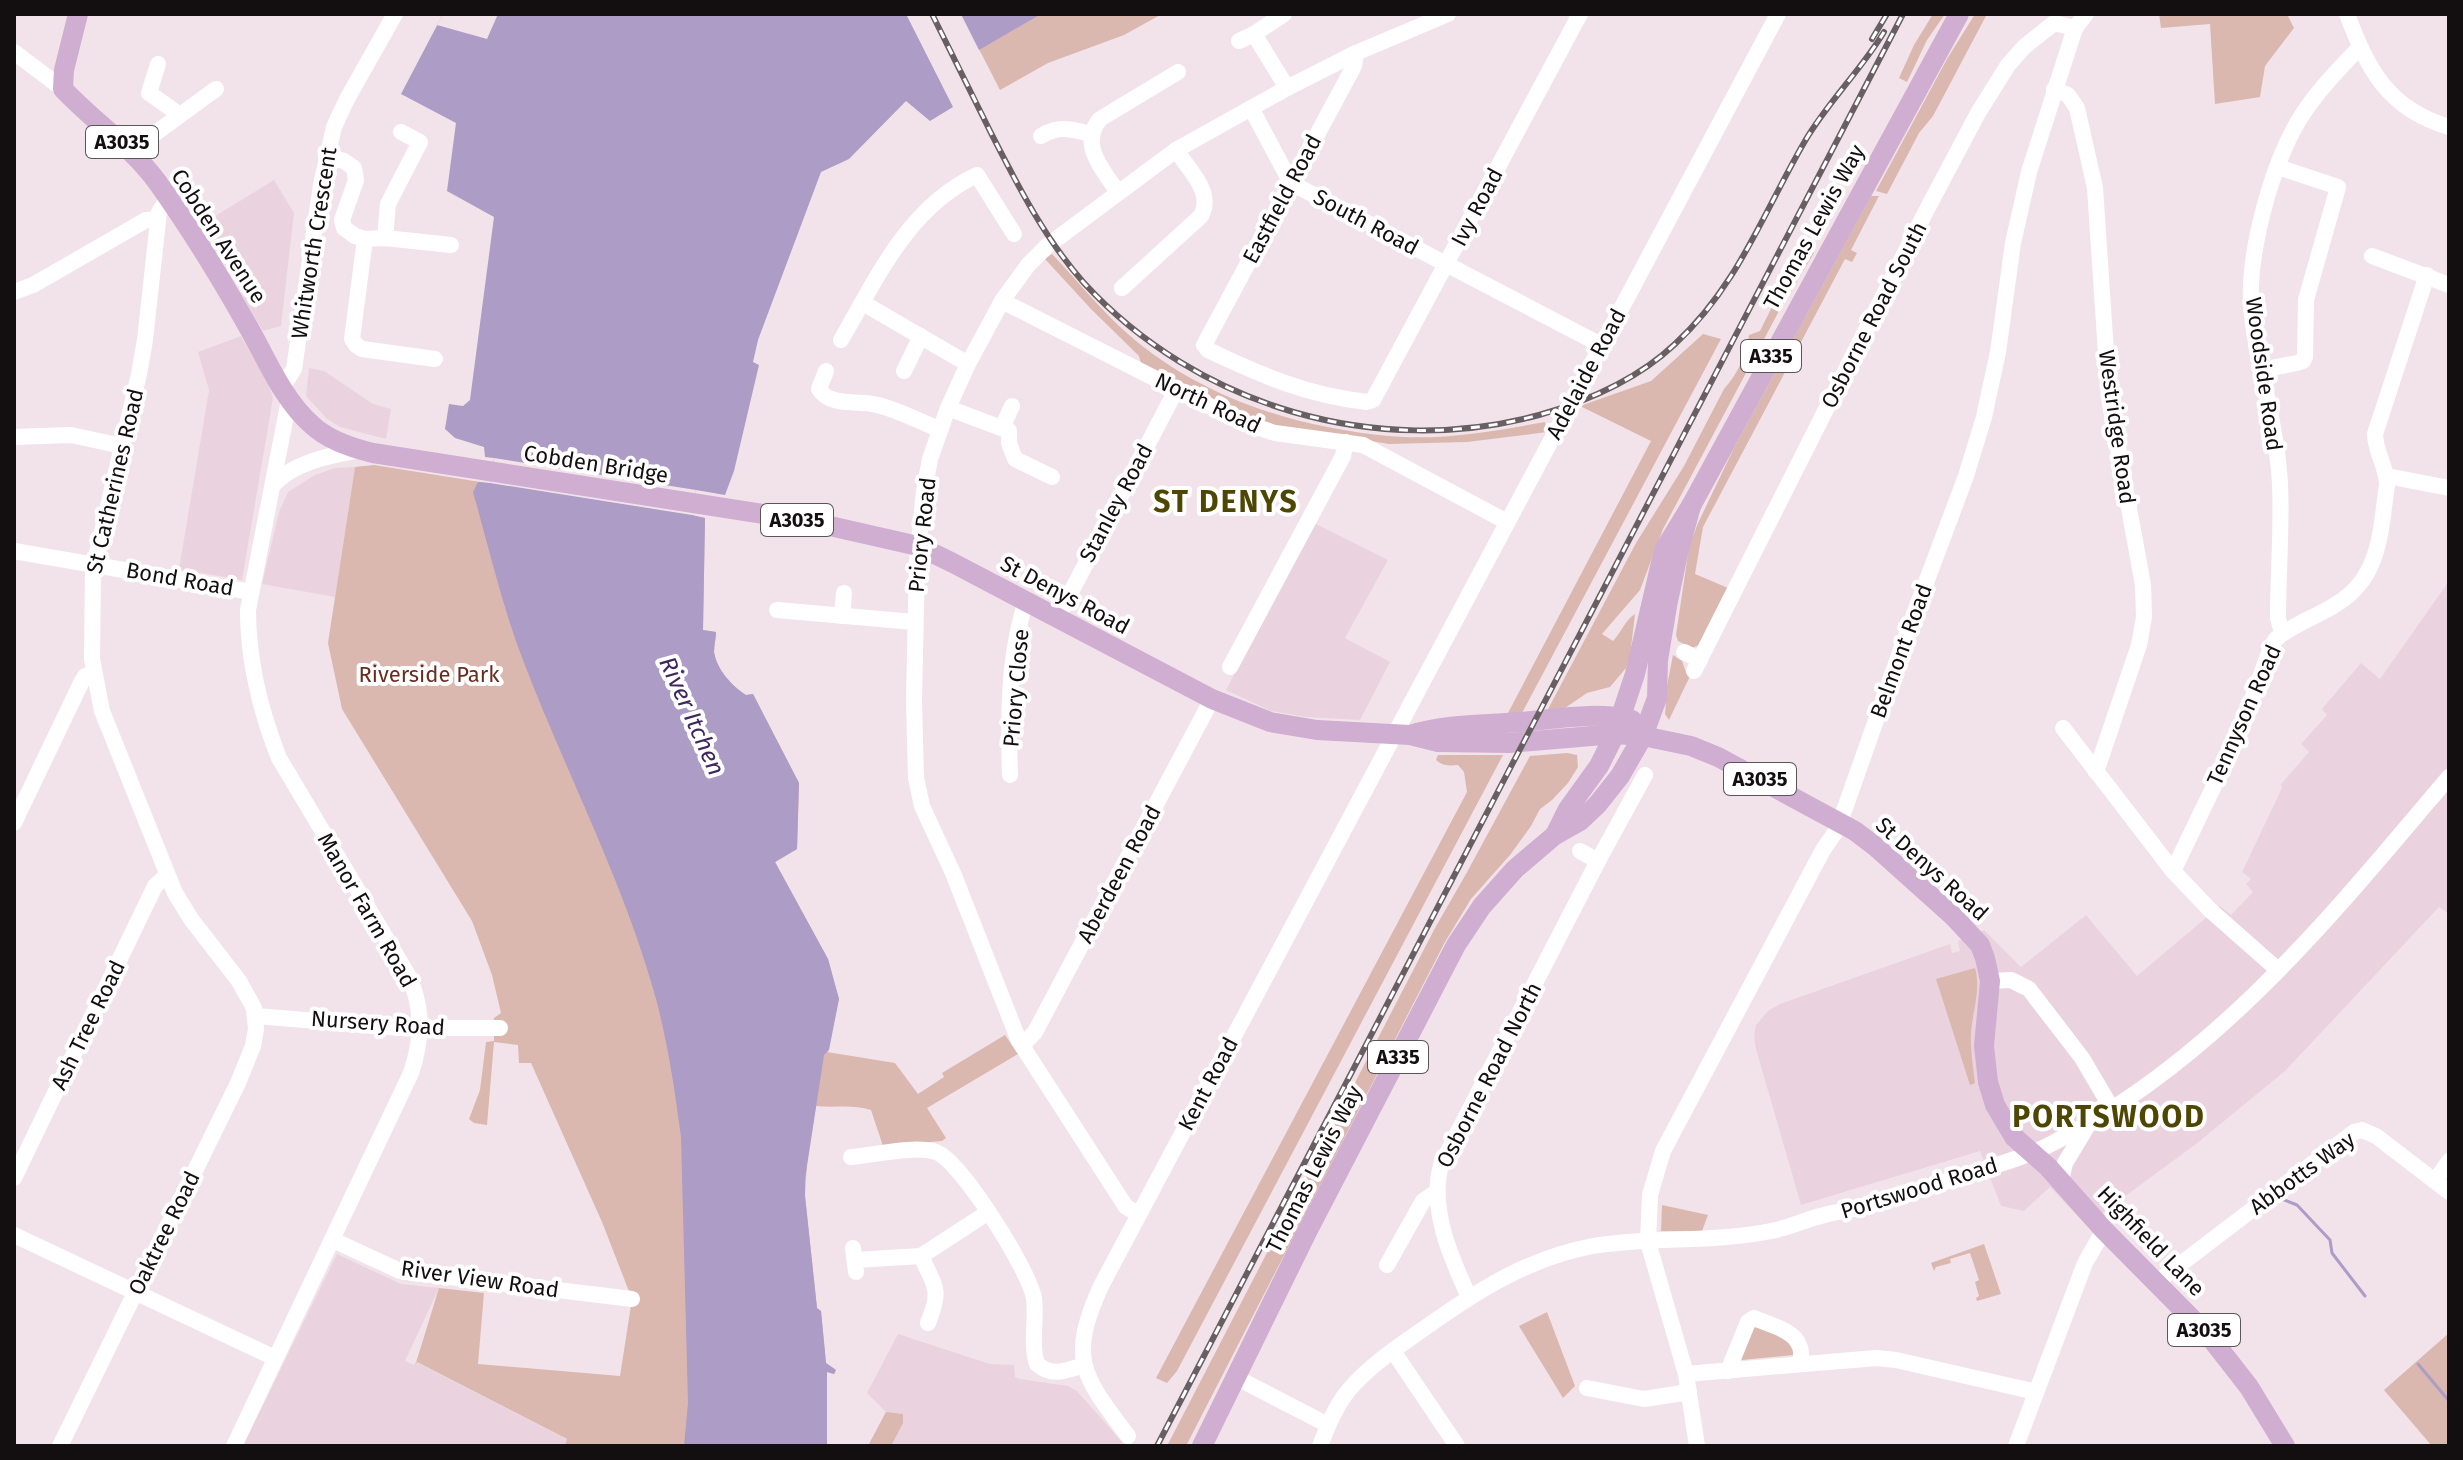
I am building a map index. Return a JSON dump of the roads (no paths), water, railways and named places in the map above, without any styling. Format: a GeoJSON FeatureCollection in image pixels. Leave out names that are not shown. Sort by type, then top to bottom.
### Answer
{"type":"FeatureCollection","features":[{"type":"Feature","properties":{"kind":"main road"},"geometry":{"type":"LineString","coordinates":[[63,89],[64,66],[78,14]]}},
{"type":"Feature","properties":{"kind":"main road","name":"Thomas Lewis Way"},"geometry":{"type":"LineString","coordinates":[[1555,835],[1568,809],[1599,766],[1633,728],[1635,674],[1664,550],[1691,506],[1959,14]]}},
{"type":"Feature","properties":{"kind":"main road","name":"Cobden Avenue"},"geometry":{"type":"LineString","coordinates":[[63,89],[131,151],[168,198],[221,278],[286,393]]}},
{"type":"Feature","properties":{"kind":"main road","name":"A3035"},"geometry":{"type":"LineString","coordinates":[[286,393],[305,419],[323,434],[361,450]]}},
{"type":"Feature","properties":{"kind":"main road","name":"Cobden Bridge"},"geometry":{"type":"LineString","coordinates":[[361,450],[694,503]]}},
{"type":"Feature","properties":{"kind":"main road","name":"St Denys Road"},"geometry":{"type":"LineString","coordinates":[[694,503],[808,521],[918,546],[1212,699],[1283,724],[1317,730],[1403,735],[1437,727],[1506,733],[1531,741],[1633,728]]}},
{"type":"Feature","properties":{"kind":"main road","name":"Thomas Lewis Way"},"geometry":{"type":"LineString","coordinates":[[1202,1446],[1306,1234],[1456,945],[1497,887],[1555,835],[1580,821],[1620,776],[1633,728],[1658,660],[1672,578],[1691,506]]}},
{"type":"Feature","properties":{"kind":"main road","name":"St Denys Road"},"geometry":{"type":"LineString","coordinates":[[1506,733],[1552,720],[1606,716],[1734,765],[1876,847],[1971,933],[1985,958],[1990,981],[1984,1046],[1988,1082],[2005,1124],[2032,1153]]}},
{"type":"Feature","properties":{"kind":"main road"},"geometry":{"type":"LineString","coordinates":[[1573,738],[1583,746],[1588,759],[1581,792]]}},
{"type":"Feature","properties":{"kind":"main road","name":"Highfield Lane"},"geometry":{"type":"LineString","coordinates":[[2032,1153],[2210,1337],[2249,1387],[2285,1446]]}},
{"type":"Feature","properties":{"kind":"street","name":"Whitworth Crescent"},"geometry":{"type":"LineString","coordinates":[[286,393],[295,362],[326,156],[334,127],[395,14]]}},
{"type":"Feature","properties":{"kind":"street"},"geometry":{"type":"LineString","coordinates":[[1284,14],[1247,38],[1287,88]]}},
{"type":"Feature","properties":{"kind":"street","name":"Priory Road"},"geometry":{"type":"LineString","coordinates":[[1139,1214],[1126,1207],[1022,1046],[953,873],[922,806],[918,792],[914,734],[914,622],[926,475],[939,429],[968,364],[1002,301],[1036,256],[1176,150],[1356,53],[1448,14]]}},
{"type":"Feature","properties":{"kind":"street","name":"Ivy Road"},"geometry":{"type":"LineString","coordinates":[[1373,400],[1580,14]]}},
{"type":"Feature","properties":{"kind":"street","name":"Adelaide Road"},"geometry":{"type":"LineString","coordinates":[[1403,735],[1507,522],[1778,14]]}},
{"type":"Feature","properties":{"kind":"street"},"geometry":{"type":"LineString","coordinates":[[2075,28],[2086,14]]}},
{"type":"Feature","properties":{"kind":"street"},"geometry":{"type":"LineString","coordinates":[[2347,14],[2376,77],[2391,96],[2427,121],[2449,127]]}},
{"type":"Feature","properties":{"kind":"street","name":"Osborne Road South"},"geometry":{"type":"LineString","coordinates":[[1684,652],[1697,665],[1924,215],[1978,113],[2008,65],[2054,23],[2075,28]]}},
{"type":"Feature","properties":{"kind":"street","name":"Belmont Road"},"geometry":{"type":"LineString","coordinates":[[1697,1446],[1686,1374],[1648,1242],[1650,1195],[1663,1151],[1839,823],[1966,476],[1984,417],[1998,352],[2013,243],[2029,172],[2075,28]]}},
{"type":"Feature","properties":{"kind":"street","name":"Woodside Road"},"geometry":{"type":"LineString","coordinates":[[2282,633],[2278,618],[2280,484],[2268,398],[2251,313],[2252,258],[2278,167],[2302,114],[2321,88],[2360,47]]}},
{"type":"Feature","properties":{"kind":"street","name":"Cobden Avenue"},"geometry":{"type":"LineString","coordinates":[[14,52],[63,89]]}},
{"type":"Feature","properties":{"kind":"street","name":"Eastfield Road"},"geometry":{"type":"LineString","coordinates":[[1356,53],[1354,66],[1204,345],[1208,350],[1283,384],[1345,400],[1373,400]]}},
{"type":"Feature","properties":{"kind":"street"},"geometry":{"type":"LineString","coordinates":[[158,64],[149,93],[180,115]]}},
{"type":"Feature","properties":{"kind":"street"},"geometry":{"type":"LineString","coordinates":[[1118,192],[1091,149],[1091,134],[1100,119],[1153,77],[1178,72]]}},
{"type":"Feature","properties":{"kind":"street"},"geometry":{"type":"LineString","coordinates":[[131,151],[216,89]]}},
{"type":"Feature","properties":{"kind":"street","name":"Westridge Road"},"geometry":{"type":"LineString","coordinates":[[2054,89],[2068,95],[2077,108],[2095,188],[2109,398],[2143,585],[2144,617],[2139,645],[2096,772]]}},
{"type":"Feature","properties":{"kind":"street","name":"South Road"},"geometry":{"type":"LineString","coordinates":[[1251,108],[1291,183],[1601,345]]}},
{"type":"Feature","properties":{"kind":"street"},"geometry":{"type":"LineString","coordinates":[[1041,136],[1063,127],[1091,134]]}},
{"type":"Feature","properties":{"kind":"street"},"geometry":{"type":"LineString","coordinates":[[385,238],[388,204],[420,142],[401,132]]}},
{"type":"Feature","properties":{"kind":"street"},"geometry":{"type":"LineString","coordinates":[[1122,288],[1171,232],[1201,216],[1206,202],[1202,187],[1176,150]]}},
{"type":"Feature","properties":{"kind":"street"},"geometry":{"type":"LineString","coordinates":[[326,156],[344,161],[354,168],[356,180],[342,220],[344,228],[355,236],[451,245]]}},
{"type":"Feature","properties":{"kind":"street"},"geometry":{"type":"LineString","coordinates":[[2261,370],[2297,363],[2305,357],[2306,300],[2338,187],[2278,167]]}},
{"type":"Feature","properties":{"kind":"street"},"geometry":{"type":"LineString","coordinates":[[841,340],[894,249],[919,217],[945,193],[977,175],[1014,234]]}},
{"type":"Feature","properties":{"kind":"street","name":"St Catherines Road"},"geometry":{"type":"LineString","coordinates":[[168,198],[162,205],[158,219],[145,340],[94,564],[91,596],[94,674],[106,723],[167,875],[191,919],[246,992],[256,1016]]}},
{"type":"Feature","properties":{"kind":"street"},"geometry":{"type":"LineString","coordinates":[[14,292],[33,285],[146,220],[158,219]]}},
{"type":"Feature","properties":{"kind":"street"},"geometry":{"type":"LineString","coordinates":[[365,239],[352,339],[362,349],[435,359]]}},
{"type":"Feature","properties":{"kind":"street"},"geometry":{"type":"LineString","coordinates":[[2372,256],[2449,285]]}},
{"type":"Feature","properties":{"kind":"street","name":"Tennyson Road"},"geometry":{"type":"LineString","coordinates":[[2173,871],[2241,730],[2271,647],[2282,633],[2351,595],[2364,581],[2374,560],[2387,476],[2375,434],[2427,275]]}},
{"type":"Feature","properties":{"kind":"street","name":"North Road"},"geometry":{"type":"LineString","coordinates":[[1002,301],[1241,422],[1275,433],[1363,445],[1507,522]]}},
{"type":"Feature","properties":{"kind":"street"},"geometry":{"type":"LineString","coordinates":[[863,303],[968,364]]}},
{"type":"Feature","properties":{"kind":"street"},"geometry":{"type":"LineString","coordinates":[[904,371],[921,336]]}},
{"type":"Feature","properties":{"kind":"street"},"geometry":{"type":"LineString","coordinates":[[826,371],[819,389],[823,395],[839,401],[875,404],[939,429]]}},
{"type":"Feature","properties":{"kind":"street","name":"Stanley Road"},"geometry":{"type":"LineString","coordinates":[[1058,617],[1176,390]]}},
{"type":"Feature","properties":{"kind":"street","name":"Manor Farm Road"},"geometry":{"type":"LineString","coordinates":[[234,1446],[411,1073],[420,1027],[416,995],[408,975],[279,758],[255,680],[248,631],[251,592],[274,484],[286,393]]}},
{"type":"Feature","properties":{"kind":"street"},"geometry":{"type":"LineString","coordinates":[[1002,428],[1012,406]]}},
{"type":"Feature","properties":{"kind":"street"},"geometry":{"type":"LineString","coordinates":[[948,408],[1009,431],[1009,443],[1015,459],[1052,477]]}},
{"type":"Feature","properties":{"kind":"street"},"geometry":{"type":"LineString","coordinates":[[14,437],[71,435],[122,446]]}},
{"type":"Feature","properties":{"kind":"street"},"geometry":{"type":"LineString","coordinates":[[1230,667],[1234,647],[1343,456],[1346,442]]}},
{"type":"Feature","properties":{"kind":"street"},"geometry":{"type":"LineString","coordinates":[[274,484],[292,470],[336,454],[361,450]]}},
{"type":"Feature","properties":{"kind":"street"},"geometry":{"type":"LineString","coordinates":[[2387,476],[2449,488]]}},
{"type":"Feature","properties":{"kind":"street","name":"Bond Road"},"geometry":{"type":"LineString","coordinates":[[14,551],[251,592]]}},
{"type":"Feature","properties":{"kind":"street"},"geometry":{"type":"LineString","coordinates":[[842,616],[844,593]]}},
{"type":"Feature","properties":{"kind":"street","name":"Priory Close"},"geometry":{"type":"LineString","coordinates":[[1010,775],[1011,695],[1026,601]]}},
{"type":"Feature","properties":{"kind":"street"},"geometry":{"type":"LineString","coordinates":[[777,610],[914,622]]}},
{"type":"Feature","properties":{"kind":"street"},"geometry":{"type":"LineString","coordinates":[[14,823],[78,688],[85,676],[94,674]]}},
{"type":"Feature","properties":{"kind":"street","name":"Aberdeen Road"},"geometry":{"type":"LineString","coordinates":[[1022,1046],[1035,1032],[1212,699]]}},
{"type":"Feature","properties":{"kind":"street"},"geometry":{"type":"LineString","coordinates":[[2063,728],[2173,871],[2210,910],[2278,970]]}},
{"type":"Feature","properties":{"kind":"street","name":"Kent Road"},"geometry":{"type":"LineString","coordinates":[[1128,1436],[1096,1392],[1084,1365],[1081,1346],[1087,1319],[1139,1214],[1403,735]]}},
{"type":"Feature","properties":{"kind":"street","name":"Osborne Road North"},"geometry":{"type":"LineString","coordinates":[[1469,1297],[1453,1260],[1436,1192],[1443,1159],[1645,775]]}},
{"type":"Feature","properties":{"kind":"street","name":"Portswood Road"},"geometry":{"type":"LineString","coordinates":[[1320,1446],[1328,1425],[1350,1389],[1393,1351],[1469,1297],[1522,1268],[1597,1245],[1721,1238],[1785,1228],[1817,1217],[1877,1204],[2032,1153],[2089,1123],[2150,1084],[2214,1033],[2278,970],[2449,777]]}},
{"type":"Feature","properties":{"kind":"street"},"geometry":{"type":"LineString","coordinates":[[1580,851],[1598,861]]}},
{"type":"Feature","properties":{"kind":"street","name":"Ash Tree Road"},"geometry":{"type":"LineString","coordinates":[[14,1178],[155,886],[167,875]]}},
{"type":"Feature","properties":{"kind":"street"},"geometry":{"type":"LineString","coordinates":[[1990,981],[2011,980],[2029,989],[2082,1058],[2112,1109]]}},
{"type":"Feature","properties":{"kind":"street","name":"Nursery Road"},"geometry":{"type":"LineString","coordinates":[[256,1016],[402,1028],[500,1028]]}},
{"type":"Feature","properties":{"kind":"street","name":"Oaktree Road"},"geometry":{"type":"LineString","coordinates":[[60,1446],[249,1059],[256,1016]]}},
{"type":"Feature","properties":{"kind":"street"},"geometry":{"type":"LineString","coordinates":[[2061,1181],[2065,1163],[2089,1123]]}},
{"type":"Feature","properties":{"kind":"street","name":"Abbotts Way"},"geometry":{"type":"LineString","coordinates":[[2157,1282],[2354,1132],[2362,1130],[2376,1136],[2449,1192]]}},
{"type":"Feature","properties":{"kind":"street"},"geometry":{"type":"LineString","coordinates":[[851,1156],[920,1150],[940,1154],[952,1163],[1019,1262],[1031,1288],[1034,1300],[1033,1349],[1037,1364],[1050,1373],[1084,1365]]}},
{"type":"Feature","properties":{"kind":"street"},"geometry":{"type":"LineString","coordinates":[[2435,1181],[2449,1161]]}},
{"type":"Feature","properties":{"kind":"street"},"geometry":{"type":"LineString","coordinates":[[1393,1260],[1423,1201],[1436,1192]]}},
{"type":"Feature","properties":{"kind":"street"},"geometry":{"type":"LineString","coordinates":[[855,1260],[921,1256],[987,1213]]}},
{"type":"Feature","properties":{"kind":"street"},"geometry":{"type":"LineString","coordinates":[[2016,1446],[2085,1263],[2104,1230]]}},
{"type":"Feature","properties":{"kind":"street"},"geometry":{"type":"LineString","coordinates":[[14,1235],[275,1358]]}},
{"type":"Feature","properties":{"kind":"street","name":"River View Road"},"geometry":{"type":"LineString","coordinates":[[333,1240],[400,1271],[632,1299]]}},
{"type":"Feature","properties":{"kind":"street"},"geometry":{"type":"LineString","coordinates":[[921,1256],[936,1285],[929,1301],[928,1323]]}},
{"type":"Feature","properties":{"kind":"street"},"geometry":{"type":"LineString","coordinates":[[1728,1371],[1748,1322],[1754,1318],[1792,1335],[1800,1346],[1801,1364]]}},
{"type":"Feature","properties":{"kind":"street"},"geometry":{"type":"LineString","coordinates":[[1393,1351],[1457,1446]]}},
{"type":"Feature","properties":{"kind":"street"},"geometry":{"type":"LineString","coordinates":[[1686,1374],[1876,1358],[2036,1392]]}},
{"type":"Feature","properties":{"kind":"street"},"geometry":{"type":"LineString","coordinates":[[1237,1378],[1328,1425]]}},
{"type":"Feature","properties":{"kind":"street"},"geometry":{"type":"LineString","coordinates":[[1587,1388],[1644,1399],[1689,1392]]}},
{"type":"Feature","properties":{"kind":"water","name":"River Itchen"},"geometry":{"type":"Polygon","coordinates":[[[443,14],[906,14],[953,107],[930,121],[906,101],[849,159],[821,172],[758,340],[753,362],[759,365],[734,471],[725,495],[696,490],[692,515],[705,518],[703,630],[716,632],[714,652],[718,665],[736,687],[746,695],[753,694],[799,783],[797,849],[775,862],[828,959],[839,999],[829,1050],[824,1055],[805,1179],[817,1308],[821,1311],[826,1363],[836,1370],[834,1374],[827,1372],[827,1446],[684,1446],[688,1403],[681,1137],[660,1016],[628,913],[515,640],[502,598],[473,492],[478,482],[490,483],[494,458],[485,457],[484,447],[455,438],[445,429],[449,404],[463,406],[470,400],[494,217],[447,191],[456,123],[401,94],[443,14]]]}},
{"type":"Feature","properties":{"kind":"water"},"geometry":{"type":"Polygon","coordinates":[[[961,14],[1041,14],[979,50],[961,14]]]}},
{"type":"Feature","properties":{"kind":"waterway"},"geometry":{"type":"LineString","coordinates":[[2282,1199],[2297,1205],[2330,1240],[2332,1253],[2365,1296]]}},
{"type":"Feature","properties":{"kind":"waterway"},"geometry":{"type":"LineString","coordinates":[[2418,1364],[2449,1401]]}},
{"type":"Feature","properties":{"kind":"railway"},"geometry":{"type":"LineString","coordinates":[[932,14],[1022,193],[1045,230],[1084,283],[1130,326],[1180,362],[1235,391],[1294,412],[1354,425],[1416,430],[1478,427],[1539,415],[1612,387],[1661,357],[1697,322],[1716,298],[1748,248],[1805,141],[1884,32]]}},
{"type":"Feature","properties":{"kind":"railway"},"geometry":{"type":"LineString","coordinates":[[1872,39],[1887,14]]}},
{"type":"Feature","properties":{"kind":"railway"},"geometry":{"type":"LineString","coordinates":[[1157,1446],[1903,14]]}},
{"type":"Feature","properties":{"kind":"district","name":"ST DENYS"},"geometry":{"type":"Point","coordinates":[1226,502]}},
{"type":"Feature","properties":{"kind":"district","name":"PORTSWOOD"},"geometry":{"type":"Point","coordinates":[2109,1117]}},
{"type":"Feature","properties":{"kind":"park label","name":"Riverside Park"},"geometry":{"type":"Point","coordinates":[429,674]}}]}
